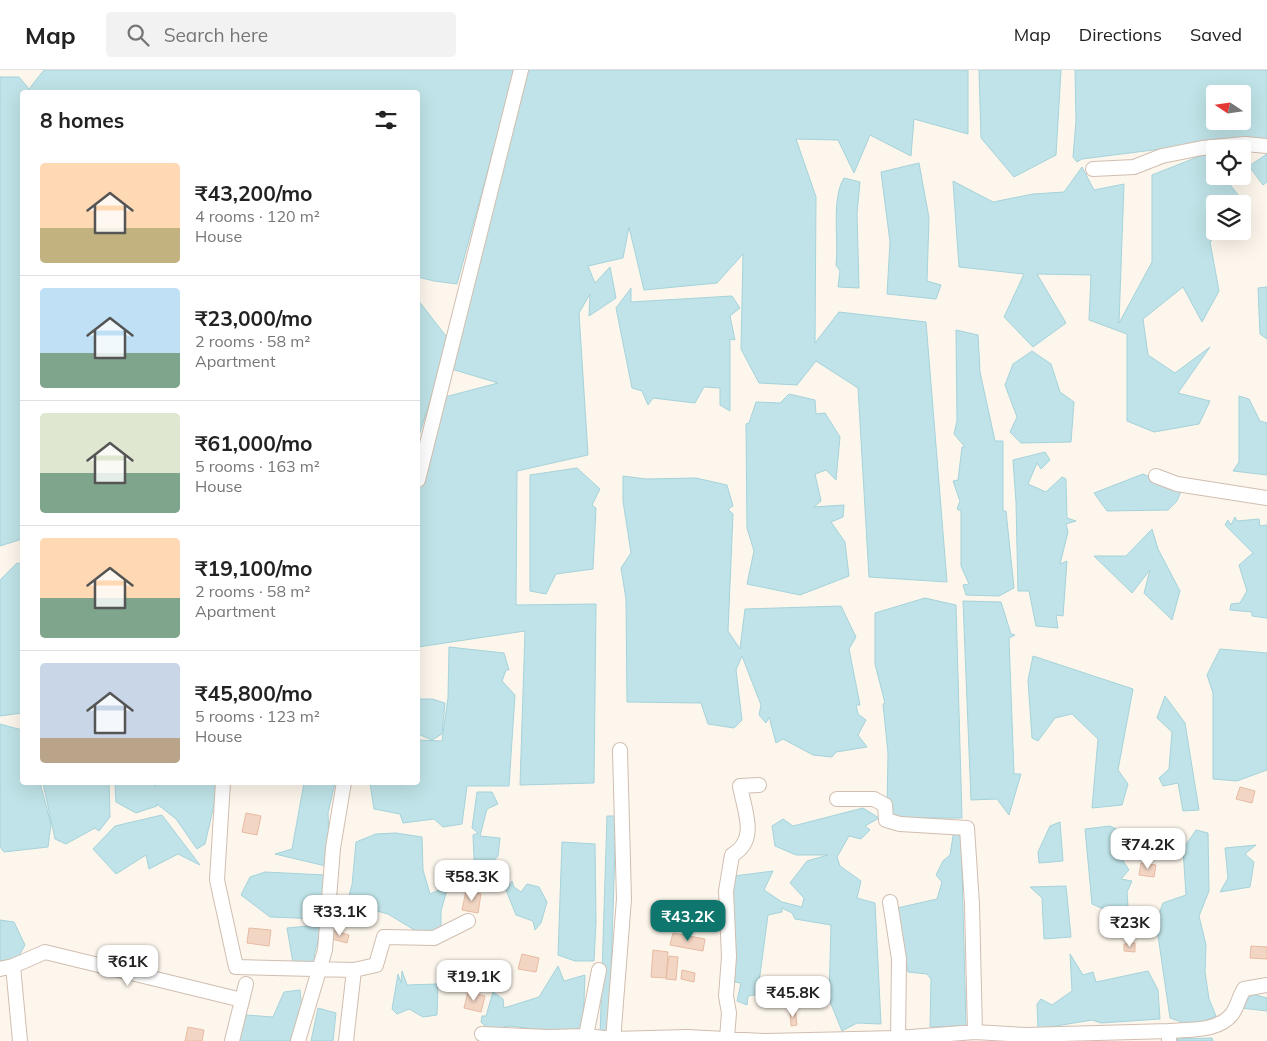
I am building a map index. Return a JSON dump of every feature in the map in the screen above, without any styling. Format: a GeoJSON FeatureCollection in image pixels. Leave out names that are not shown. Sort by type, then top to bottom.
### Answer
{"type":"FeatureCollection","features":[{"type":"Feature","properties":{"kind":"street"},"geometry":{"type":"LineString","coordinates":[[420,472],[522,70]]}},
{"type":"Feature","properties":{"kind":"street"},"geometry":{"type":"LineString","coordinates":[[1093,169],[1134,167],[1162,156],[1202,148],[1244,144],[1267,146]]}},
{"type":"Feature","properties":{"kind":"street"},"geometry":{"type":"LineString","coordinates":[[1156,476],[1187,486],[1267,498]]}},
{"type":"Feature","properties":{"kind":"street"},"geometry":{"type":"LineString","coordinates":[[613,1040],[624,899],[620,750]]}},
{"type":"Feature","properties":{"kind":"street"},"geometry":{"type":"LineString","coordinates":[[224,785],[216,880],[236,967],[354,970],[376,965],[384,937],[434,938],[468,921]]}},
{"type":"Feature","properties":{"kind":"street"},"geometry":{"type":"LineString","coordinates":[[298,1041],[325,950],[333,848],[344,785]]}},
{"type":"Feature","properties":{"kind":"street"},"geometry":{"type":"LineString","coordinates":[[727,1038],[729,1013],[726,996],[728,957],[726,891],[732,855],[741,850],[747,840],[748,821],[740,786],[759,785]]}},
{"type":"Feature","properties":{"kind":"street"},"geometry":{"type":"LineString","coordinates":[[837,799],[874,799],[885,805],[886,820],[900,824],[967,828],[972,904],[975,1032]]}},
{"type":"Feature","properties":{"kind":"street"},"geometry":{"type":"LineString","coordinates":[[890,902],[899,959],[898,1039]]}},
{"type":"Feature","properties":{"kind":"street"},"geometry":{"type":"LineString","coordinates":[[20,1041],[7,968],[45,952],[242,1000]]}},
{"type":"Feature","properties":{"kind":"street"},"geometry":{"type":"LineString","coordinates":[[346,1041],[354,970]]}},
{"type":"Feature","properties":{"kind":"street"},"geometry":{"type":"LineString","coordinates":[[586,1036],[599,970]]}},
{"type":"Feature","properties":{"kind":"street"},"geometry":{"type":"LineString","coordinates":[[232,1041],[246,984]]}},
{"type":"Feature","properties":{"kind":"street"},"geometry":{"type":"LineString","coordinates":[[482,1034],[549,1037],[586,1036],[613,1040],[687,1037],[794,1041],[898,1039],[975,1032],[1026,1035],[1169,1036],[1223,1024],[1234,1013],[1244,989],[1267,985]]}},
{"type":"Feature","properties":{"kind":"water"},"geometry":{"type":"Polygon","coordinates":[[[44,70],[515,70],[457,284],[420,278],[420,90],[20,90],[20,540],[0,546],[0,77],[19,77],[29,89],[44,70]]]}},
{"type":"Feature","properties":{"kind":"water"},"geometry":{"type":"Polygon","coordinates":[[[528,70],[968,70],[968,134],[914,119],[911,156],[870,135],[854,173],[838,140],[796,139],[816,197],[815,343],[839,312],[926,322],[947,582],[869,577],[858,388],[816,361],[797,385],[759,383],[741,349],[743,254],[717,283],[644,290],[629,227],[623,258],[588,266],[595,283],[610,267],[616,298],[589,316],[590,294],[579,313],[588,455],[517,471],[516,605],[596,604],[594,783],[520,785],[525,631],[420,647],[420,482],[434,422],[445,397],[498,383],[448,368],[528,70]]]}},
{"type":"Feature","properties":{"kind":"water"},"geometry":{"type":"Polygon","coordinates":[[[979,70],[1061,70],[1056,155],[1014,177],[981,138],[979,70]]]}},
{"type":"Feature","properties":{"kind":"water"},"geometry":{"type":"Polygon","coordinates":[[[1075,70],[1267,70],[1267,139],[1206,140],[1206,144],[1176,149],[1169,148],[1082,159],[1077,162],[1073,157],[1076,121],[1075,70]]]}},
{"type":"Feature","properties":{"kind":"water"},"geometry":{"type":"Polygon","coordinates":[[[1205,154],[1206,185],[1230,185],[1238,195],[1206,195],[1206,240],[1212,240],[1210,242],[1219,291],[1202,322],[1183,287],[1143,319],[1148,355],[1175,373],[1210,347],[1178,393],[1210,401],[1199,424],[1154,432],[1127,421],[1127,334],[1089,320],[1091,275],[1037,274],[1066,323],[1033,347],[1004,317],[1024,274],[959,267],[953,181],[993,202],[1033,194],[1064,192],[1082,167],[1094,190],[1124,184],[1119,323],[1152,262],[1152,175],[1205,154]]]}},
{"type":"Feature","properties":{"kind":"water"},"geometry":{"type":"Polygon","coordinates":[[[1267,154],[1267,182],[1263,185],[1251,169],[1251,165],[1267,154]]]}},
{"type":"Feature","properties":{"kind":"water"},"geometry":{"type":"Polygon","coordinates":[[[919,163],[929,218],[927,281],[941,285],[936,299],[887,294],[890,242],[881,172],[919,163]]]}},
{"type":"Feature","properties":{"kind":"water"},"geometry":{"type":"Polygon","coordinates":[[[844,178],[860,182],[857,213],[859,288],[838,287],[840,271],[836,265],[837,208],[840,187],[844,178]]]}},
{"type":"Feature","properties":{"kind":"water"},"geometry":{"type":"Polygon","coordinates":[[[1267,287],[1267,339],[1260,334],[1258,288],[1267,287]]]}},
{"type":"Feature","properties":{"kind":"water"},"geometry":{"type":"Polygon","coordinates":[[[631,288],[631,302],[732,296],[740,308],[730,316],[735,340],[730,339],[730,411],[720,405],[720,388],[704,387],[695,403],[653,398],[648,405],[642,391],[632,388],[616,308],[631,288]]]}},
{"type":"Feature","properties":{"kind":"water"},"geometry":{"type":"Polygon","coordinates":[[[420,303],[449,340],[420,433],[420,303]]]}},
{"type":"Feature","properties":{"kind":"water"},"geometry":{"type":"Polygon","coordinates":[[[956,330],[978,335],[980,372],[995,441],[1003,441],[1003,511],[1006,511],[1014,588],[999,596],[966,595],[963,585],[969,584],[961,566],[961,511],[957,509],[960,501],[953,481],[958,480],[962,447],[965,447],[954,434],[957,421],[956,330]]]}},
{"type":"Feature","properties":{"kind":"water"},"geometry":{"type":"Polygon","coordinates":[[[1032,351],[1051,364],[1060,392],[1074,402],[1071,442],[1021,443],[1010,432],[1017,417],[1005,385],[1013,364],[1032,351]]]}},
{"type":"Feature","properties":{"kind":"water"},"geometry":{"type":"Polygon","coordinates":[[[789,394],[815,400],[816,414],[825,413],[840,437],[836,480],[826,470],[815,474],[821,501],[814,507],[844,505],[843,517],[831,522],[845,542],[849,576],[800,595],[747,584],[754,551],[747,528],[746,424],[749,423],[756,402],[780,403],[789,394]]]}},
{"type":"Feature","properties":{"kind":"water"},"geometry":{"type":"Polygon","coordinates":[[[1239,396],[1249,399],[1260,421],[1267,423],[1267,475],[1233,471],[1239,462],[1239,396]]]}},
{"type":"Feature","properties":{"kind":"water"},"geometry":{"type":"Polygon","coordinates":[[[1045,452],[1050,460],[1041,469],[1037,463],[1028,484],[1046,492],[1062,477],[1066,479],[1067,518],[1076,521],[1066,524],[1068,532],[1060,564],[1067,561],[1063,616],[1056,615],[1058,628],[1036,626],[1029,591],[1018,591],[1013,460],[1045,452]]]}},
{"type":"Feature","properties":{"kind":"water"},"geometry":{"type":"Polygon","coordinates":[[[577,468],[600,489],[592,505],[596,508],[593,569],[556,574],[546,594],[530,591],[530,475],[577,468]]]}},
{"type":"Feature","properties":{"kind":"water"},"geometry":{"type":"Polygon","coordinates":[[[1143,474],[1181,491],[1177,501],[1168,510],[1107,511],[1094,493],[1143,474]]]}},
{"type":"Feature","properties":{"kind":"water"},"geometry":{"type":"Polygon","coordinates":[[[623,476],[646,479],[696,478],[727,485],[733,506],[728,509],[733,514],[728,631],[740,649],[745,609],[841,606],[856,637],[849,649],[860,705],[856,705],[858,714],[866,720],[858,735],[867,747],[836,752],[832,757],[813,755],[783,739],[776,743],[769,717],[766,723],[759,715],[761,705],[742,656],[736,670],[742,720],[734,728],[708,724],[701,703],[627,702],[626,599],[621,568],[631,553],[623,501],[623,476]]]}},
{"type":"Feature","properties":{"kind":"water"},"geometry":{"type":"Polygon","coordinates":[[[1235,517],[1237,521],[1259,519],[1260,526],[1267,525],[1267,618],[1252,616],[1252,612],[1230,610],[1231,604],[1240,603],[1247,591],[1239,565],[1253,553],[1225,525],[1228,520],[1231,525],[1235,517]]]}},
{"type":"Feature","properties":{"kind":"water"},"geometry":{"type":"Polygon","coordinates":[[[1152,529],[1158,549],[1180,591],[1172,620],[1144,593],[1150,570],[1132,593],[1094,556],[1126,556],[1152,529]]]}},
{"type":"Feature","properties":{"kind":"water"},"geometry":{"type":"Polygon","coordinates":[[[17,563],[20,564],[20,713],[0,716],[0,580],[17,563]]]}},
{"type":"Feature","properties":{"kind":"water"},"geometry":{"type":"Polygon","coordinates":[[[925,598],[956,605],[962,818],[895,818],[887,810],[888,753],[883,704],[885,703],[875,664],[875,613],[925,598]]]}},
{"type":"Feature","properties":{"kind":"water"},"geometry":{"type":"Polygon","coordinates":[[[963,601],[1001,602],[1011,634],[1015,635],[1009,638],[1014,774],[1021,774],[1009,815],[997,799],[971,800],[963,601]]]}},
{"type":"Feature","properties":{"kind":"water"},"geometry":{"type":"Polygon","coordinates":[[[449,647],[504,653],[509,670],[506,670],[502,681],[515,695],[509,786],[467,786],[462,824],[443,827],[434,819],[403,823],[400,814],[374,809],[370,785],[420,785],[420,740],[442,741],[448,698],[449,647]]]}},
{"type":"Feature","properties":{"kind":"water"},"geometry":{"type":"Polygon","coordinates":[[[1220,649],[1267,653],[1267,770],[1237,781],[1213,779],[1213,693],[1207,675],[1220,649]]]}},
{"type":"Feature","properties":{"kind":"water"},"geometry":{"type":"Polygon","coordinates":[[[1033,656],[1133,689],[1118,770],[1128,784],[1122,805],[1092,808],[1098,739],[1072,714],[1055,718],[1038,741],[1032,738],[1028,680],[1033,656]]]}},
{"type":"Feature","properties":{"kind":"water"},"geometry":{"type":"Polygon","coordinates":[[[1165,696],[1185,723],[1199,810],[1183,811],[1178,783],[1163,786],[1159,778],[1169,769],[1172,732],[1157,718],[1165,696]]]}},
{"type":"Feature","properties":{"kind":"water"},"geometry":{"type":"Polygon","coordinates":[[[420,699],[432,699],[445,703],[442,734],[432,740],[420,735],[420,699]]]}},
{"type":"Feature","properties":{"kind":"water"},"geometry":{"type":"Polygon","coordinates":[[[0,724],[20,729],[20,785],[41,785],[51,824],[48,847],[4,852],[0,847],[0,724]]]}},
{"type":"Feature","properties":{"kind":"water"},"geometry":{"type":"Polygon","coordinates":[[[43,785],[109,785],[110,817],[99,831],[95,828],[66,844],[55,839],[43,785]]]}},
{"type":"Feature","properties":{"kind":"water"},"geometry":{"type":"Polygon","coordinates":[[[115,785],[155,785],[155,787],[156,785],[219,785],[205,844],[197,849],[176,819],[157,804],[157,806],[136,813],[116,802],[115,785]]]}},
{"type":"Feature","properties":{"kind":"water"},"geometry":{"type":"Polygon","coordinates":[[[304,785],[335,785],[328,813],[330,867],[275,854],[292,849],[304,785]]]}},
{"type":"Feature","properties":{"kind":"water"},"geometry":{"type":"Polygon","coordinates":[[[477,792],[492,792],[498,804],[487,809],[480,836],[500,838],[498,856],[475,880],[473,835],[478,833],[472,828],[477,792]]]}},
{"type":"Feature","properties":{"kind":"water"},"geometry":{"type":"Polygon","coordinates":[[[863,808],[879,818],[865,826],[870,830],[861,839],[849,836],[837,857],[840,866],[861,881],[857,898],[875,903],[881,1024],[857,1023],[842,1031],[829,999],[831,925],[795,919],[792,913],[782,908],[782,912],[768,915],[759,982],[772,992],[748,996],[747,1005],[737,1001],[741,983],[735,982],[726,891],[734,876],[773,871],[764,890],[782,902],[802,907],[804,898],[790,883],[807,861],[828,855],[796,855],[775,846],[772,826],[783,819],[793,826],[863,808]]]}},
{"type":"Feature","properties":{"kind":"water"},"geometry":{"type":"Polygon","coordinates":[[[162,815],[200,865],[178,854],[149,869],[146,855],[116,874],[93,849],[115,826],[162,815]]]}},
{"type":"Feature","properties":{"kind":"water"},"geometry":{"type":"Polygon","coordinates":[[[607,816],[616,816],[609,1039],[600,1037],[607,816]]]}},
{"type":"Feature","properties":{"kind":"water"},"geometry":{"type":"Polygon","coordinates":[[[1060,822],[1063,861],[1039,863],[1038,852],[1050,826],[1060,822]]]}},
{"type":"Feature","properties":{"kind":"water"},"geometry":{"type":"Polygon","coordinates":[[[1110,826],[1122,832],[1116,850],[1129,870],[1121,879],[1132,881],[1127,892],[1129,920],[1092,904],[1085,829],[1110,826]]]}},
{"type":"Feature","properties":{"kind":"water"},"geometry":{"type":"Polygon","coordinates":[[[961,829],[966,1026],[930,1027],[931,979],[927,974],[908,972],[897,908],[937,899],[942,882],[936,875],[943,861],[950,855],[954,830],[961,829]]]}},
{"type":"Feature","properties":{"kind":"water"},"geometry":{"type":"Polygon","coordinates":[[[1196,830],[1208,833],[1209,891],[1199,916],[1206,945],[1205,972],[1209,999],[1216,1016],[1193,1026],[1170,1018],[1156,922],[1163,903],[1186,895],[1183,849],[1196,830]]]}},
{"type":"Feature","properties":{"kind":"water"},"geometry":{"type":"Polygon","coordinates":[[[396,833],[422,837],[423,870],[430,894],[448,886],[441,911],[441,933],[416,931],[388,914],[347,903],[352,885],[356,842],[376,834],[396,833]]]}},
{"type":"Feature","properties":{"kind":"water"},"geometry":{"type":"Polygon","coordinates":[[[562,842],[595,844],[596,922],[594,961],[575,961],[558,955],[562,842]]]}},
{"type":"Feature","properties":{"kind":"water"},"geometry":{"type":"Polygon","coordinates":[[[1256,845],[1245,854],[1254,862],[1250,887],[1220,892],[1228,878],[1225,848],[1256,845]]]}},
{"type":"Feature","properties":{"kind":"water"},"geometry":{"type":"Polygon","coordinates":[[[265,872],[325,875],[321,919],[270,917],[241,895],[250,877],[265,872]]]}},
{"type":"Feature","properties":{"kind":"water"},"geometry":{"type":"Polygon","coordinates":[[[512,881],[514,887],[521,892],[527,884],[539,887],[547,902],[541,923],[535,930],[533,921],[516,915],[506,890],[512,881]]]}},
{"type":"Feature","properties":{"kind":"water"},"geometry":{"type":"Polygon","coordinates":[[[1066,886],[1071,937],[1044,939],[1042,898],[1030,887],[1066,886]]]}},
{"type":"Feature","properties":{"kind":"water"},"geometry":{"type":"Polygon","coordinates":[[[324,919],[314,955],[317,963],[293,963],[287,928],[319,925],[324,919]]]}},
{"type":"Feature","properties":{"kind":"water"},"geometry":{"type":"Polygon","coordinates":[[[0,920],[14,922],[25,945],[17,959],[0,961],[0,920]]]}},
{"type":"Feature","properties":{"kind":"water"},"geometry":{"type":"Polygon","coordinates":[[[1070,954],[1083,975],[1093,972],[1096,982],[1148,971],[1158,990],[1160,1019],[1101,1023],[1092,1020],[1038,1029],[1037,1004],[1041,999],[1052,1005],[1072,991],[1070,954]]]}},
{"type":"Feature","properties":{"kind":"water"},"geometry":{"type":"Polygon","coordinates":[[[558,966],[564,981],[585,975],[583,1027],[577,1034],[509,1026],[490,1031],[481,1022],[482,1016],[486,1016],[493,992],[503,999],[504,1008],[539,997],[558,966]]]}},
{"type":"Feature","properties":{"kind":"water"},"geometry":{"type":"Polygon","coordinates":[[[402,971],[407,985],[438,984],[437,1015],[423,1017],[409,1009],[397,1014],[392,1009],[398,974],[401,983],[402,971]]]}},
{"type":"Feature","properties":{"kind":"water"},"geometry":{"type":"Polygon","coordinates":[[[300,990],[303,1019],[295,1041],[237,1041],[246,1015],[273,1017],[284,992],[300,990]]]}},
{"type":"Feature","properties":{"kind":"water"},"geometry":{"type":"Polygon","coordinates":[[[1252,994],[1267,998],[1267,1011],[1241,1008],[1252,994]]]}},
{"type":"Feature","properties":{"kind":"water"},"geometry":{"type":"Polygon","coordinates":[[[318,1008],[336,1013],[333,1041],[311,1041],[318,1008]]]}},
{"type":"Feature","properties":{"kind":"water"},"geometry":{"type":"Polygon","coordinates":[[[1212,1038],[1213,1041],[1175,1041],[1175,1039],[1212,1038]]]}},
{"type":"Feature","properties":{"kind":"building"},"geometry":{"type":"Polygon","coordinates":[[[1240,787],[1255,791],[1252,803],[1236,799],[1240,787]]]}},
{"type":"Feature","properties":{"kind":"building"},"geometry":{"type":"Polygon","coordinates":[[[246,813],[261,816],[257,835],[242,832],[246,813]]]}},
{"type":"Feature","properties":{"kind":"building"},"geometry":{"type":"Polygon","coordinates":[[[1141,863],[1156,865],[1154,877],[1139,875],[1141,863]]]}},
{"type":"Feature","properties":{"kind":"building"},"geometry":{"type":"Polygon","coordinates":[[[466,891],[481,894],[478,913],[462,910],[466,891]]]}},
{"type":"Feature","properties":{"kind":"building"},"geometry":{"type":"Polygon","coordinates":[[[249,928],[271,930],[269,946],[247,943],[249,928]]]}},
{"type":"Feature","properties":{"kind":"building"},"geometry":{"type":"Polygon","coordinates":[[[334,931],[349,935],[347,943],[332,939],[334,931]]]}},
{"type":"Feature","properties":{"kind":"building"},"geometry":{"type":"Polygon","coordinates":[[[673,933],[705,939],[703,951],[670,945],[673,933]]]}},
{"type":"Feature","properties":{"kind":"building"},"geometry":{"type":"Polygon","coordinates":[[[1135,943],[1135,952],[1124,951],[1124,944],[1135,943]]]}},
{"type":"Feature","properties":{"kind":"building"},"geometry":{"type":"Polygon","coordinates":[[[1251,946],[1267,947],[1267,959],[1250,958],[1251,946]]]}},
{"type":"Feature","properties":{"kind":"building"},"geometry":{"type":"Polygon","coordinates":[[[653,950],[668,952],[666,978],[651,977],[653,950]]]}},
{"type":"Feature","properties":{"kind":"building"},"geometry":{"type":"Polygon","coordinates":[[[522,954],[539,958],[536,972],[518,969],[522,954]]]}},
{"type":"Feature","properties":{"kind":"building"},"geometry":{"type":"Polygon","coordinates":[[[669,956],[678,957],[676,980],[666,979],[669,956]]]}},
{"type":"Feature","properties":{"kind":"building"},"geometry":{"type":"Polygon","coordinates":[[[682,970],[695,973],[694,982],[681,979],[682,970]]]}},
{"type":"Feature","properties":{"kind":"building"},"geometry":{"type":"Polygon","coordinates":[[[468,992],[485,996],[481,1012],[464,1008],[468,992]]]}},
{"type":"Feature","properties":{"kind":"building"},"geometry":{"type":"Polygon","coordinates":[[[795,1009],[797,1025],[791,1026],[790,1010],[795,1009]]]}},
{"type":"Feature","properties":{"kind":"building"},"geometry":{"type":"Polygon","coordinates":[[[188,1027],[204,1030],[202,1041],[185,1041],[188,1027]]]}}]}
